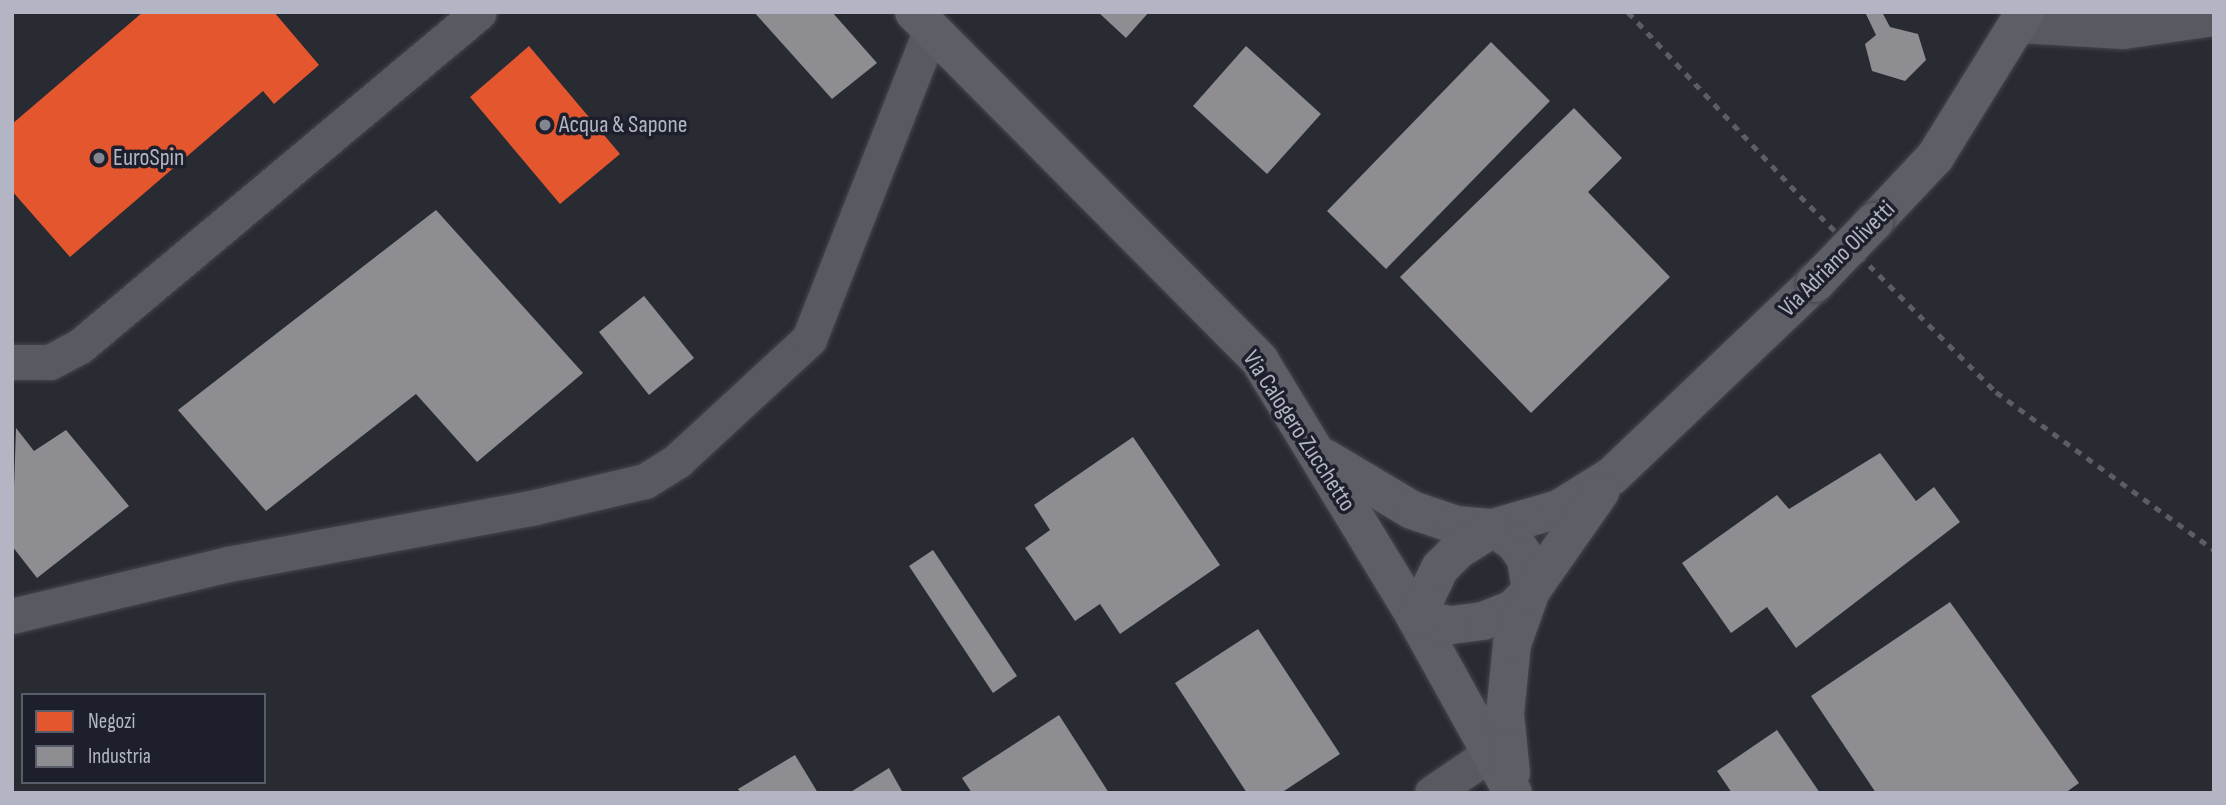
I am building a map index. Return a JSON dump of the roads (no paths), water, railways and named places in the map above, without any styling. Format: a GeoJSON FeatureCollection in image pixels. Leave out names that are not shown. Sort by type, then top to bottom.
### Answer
{"type":"FeatureCollection","features":[{"type":"Feature","properties":{"kind":"main road","name":"Via Adriano Olivetti"},"geometry":{"type":"LineString","coordinates":[[1612,476],[1559,509],[1493,528],[1458,550],[1440,569],[1416,618],[1450,625],[1483,621],[1513,609],[1531,591],[1612,476],[1815,283],[1935,158],[2022,19]]}},
{"type":"Feature","properties":{"kind":"main road","name":"Via Calogero Zucchetto"},"geometry":{"type":"LineString","coordinates":[[922,21],[1259,361],[1416,618],[1513,792]]}},
{"type":"Feature","properties":{"kind":"main road","name":"Via Adriano Olivetti"},"geometry":{"type":"LineString","coordinates":[[1317,452],[1412,510],[1456,525],[1493,528]]}},
{"type":"Feature","properties":{"kind":"main road"},"geometry":{"type":"LineString","coordinates":[[1493,528],[1515,542],[1526,559],[1531,591]]}},
{"type":"Feature","properties":{"kind":"main road","name":"Via Adriano Olivetti"},"geometry":{"type":"LineString","coordinates":[[1513,792],[1505,714],[1512,644],[1531,591]]}},
{"type":"Feature","properties":{"kind":"street"},"geometry":{"type":"LineString","coordinates":[[12,362],[50,362],[80,346],[479,12]]}},
{"type":"Feature","properties":{"kind":"street"},"geometry":{"type":"LineString","coordinates":[[2022,19],[2123,31],[2214,18]]}},
{"type":"Feature","properties":{"kind":"street"},"geometry":{"type":"LineString","coordinates":[[12,616],[228,564],[535,507],[645,481],[678,460],[809,339],[922,21]]}},
{"type":"Feature","properties":{"kind":"street"},"geometry":{"type":"LineString","coordinates":[[1432,793],[1492,752]]}},
{"type":"Feature","properties":{"kind":"railway"},"geometry":{"type":"LineString","coordinates":[[1628,12],[1800,196],[1996,392],[2214,550]]}},
{"type":"Feature","properties":{"kind":"place","name":"Acqua & Sapone"},"geometry":{"type":"Point","coordinates":[545,125]}},
{"type":"Feature","properties":{"kind":"place","name":"EuroSpin"},"geometry":{"type":"Point","coordinates":[99,158]}}]}
